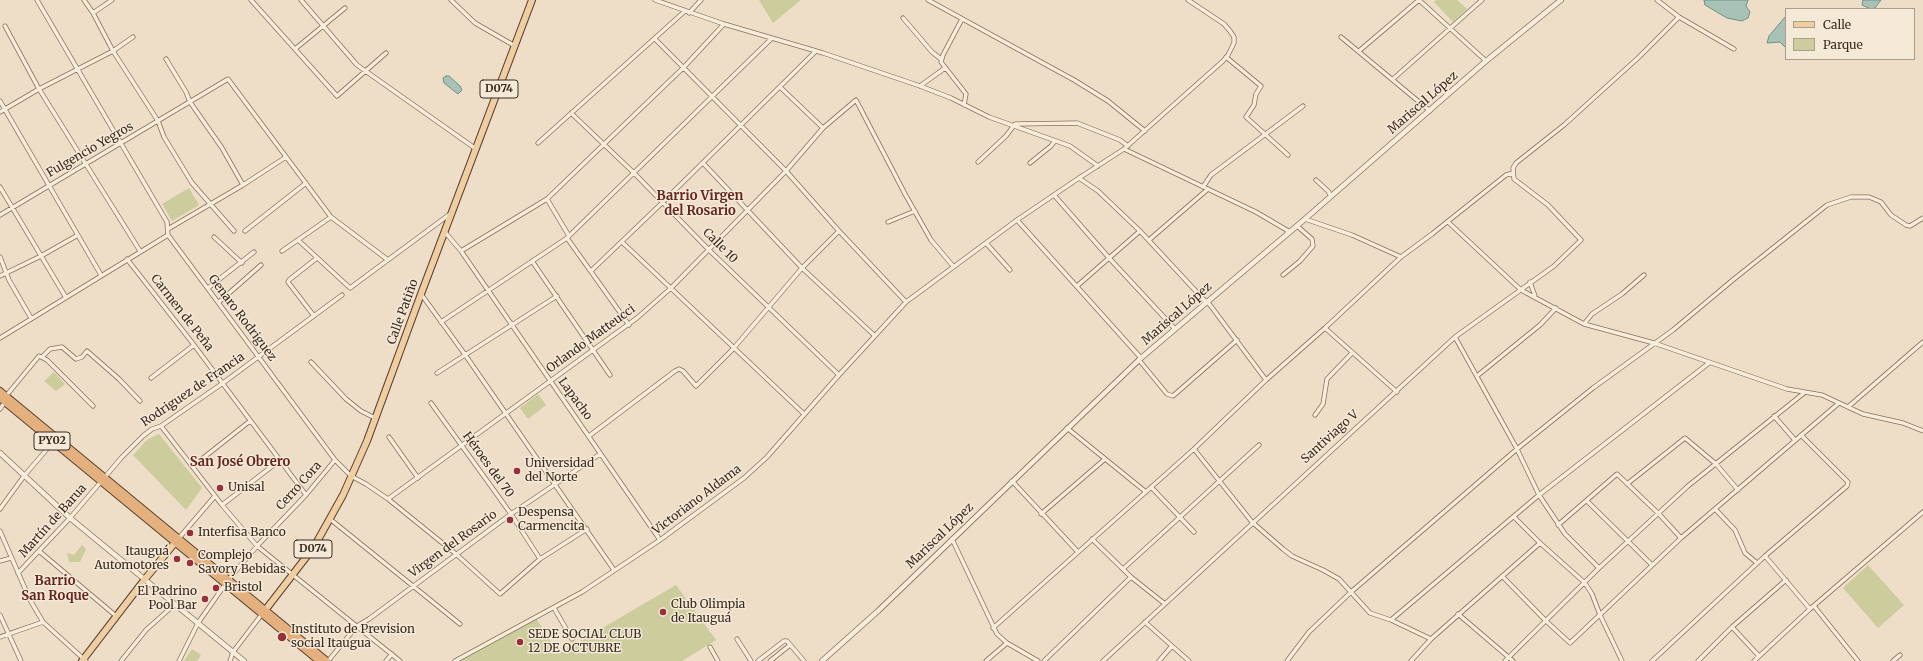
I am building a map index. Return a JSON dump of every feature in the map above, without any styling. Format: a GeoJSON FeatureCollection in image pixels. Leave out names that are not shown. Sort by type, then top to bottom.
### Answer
{"type":"FeatureCollection","features":[{"type":"Feature","properties":{"kind":"highway","name":"PY02"},"geometry":{"type":"LineString","coordinates":[[0,391],[4,399],[53,442],[103,479]]}},
{"type":"Feature","properties":{"kind":"highway","name":"PY02"},"geometry":{"type":"LineString","coordinates":[[4,399],[227,581],[318,661]]}},
{"type":"Feature","properties":{"kind":"highway","name":"PY02"},"geometry":{"type":"LineString","coordinates":[[263,612],[327,661]]}},
{"type":"Feature","properties":{"kind":"main road","name":"Calle Patiño"},"geometry":{"type":"LineString","coordinates":[[263,612],[314,547],[330,520],[351,476],[375,418],[532,0]]}},
{"type":"Feature","properties":{"kind":"main road"},"geometry":{"type":"LineString","coordinates":[[84,660],[116,616],[177,541]]}},
{"type":"Feature","properties":{"kind":"street"},"geometry":{"type":"LineString","coordinates":[[0,338],[140,250],[168,235],[167,222],[76,70],[37,0]]}},
{"type":"Feature","properties":{"kind":"street"},"geometry":{"type":"LineString","coordinates":[[84,0],[93,13],[113,51],[158,121],[164,137],[188,177],[234,231]]}},
{"type":"Feature","properties":{"kind":"street"},"geometry":{"type":"LineString","coordinates":[[93,13],[112,0]]}},
{"type":"Feature","properties":{"kind":"street"},"geometry":{"type":"LineString","coordinates":[[251,0],[337,96],[386,53]]}},
{"type":"Feature","properties":{"kind":"street"},"geometry":{"type":"LineString","coordinates":[[301,0],[357,65],[476,149]]}},
{"type":"Feature","properties":{"kind":"street"},"geometry":{"type":"LineString","coordinates":[[451,0],[475,22],[515,46]]}},
{"type":"Feature","properties":{"kind":"street"},"geometry":{"type":"LineString","coordinates":[[655,0],[687,12],[771,39],[816,51],[920,86],[989,117],[1070,146],[1098,166]]}},
{"type":"Feature","properties":{"kind":"street"},"geometry":{"type":"LineString","coordinates":[[538,143],[701,0]]}},
{"type":"Feature","properties":{"kind":"street"},"geometry":{"type":"LineString","coordinates":[[928,0],[1078,82],[1108,101],[1145,131]]}},
{"type":"Feature","properties":{"kind":"street"},"geometry":{"type":"LineString","coordinates":[[1358,51],[1419,0],[1486,61]]}},
{"type":"Feature","properties":{"kind":"street"},"geometry":{"type":"LineString","coordinates":[[1393,79],[1482,0]]}},
{"type":"Feature","properties":{"kind":"street","name":"Mariscal López"},"geometry":{"type":"LineString","coordinates":[[822,661],[878,611],[1012,480],[1140,359],[1206,301],[1297,226],[1486,61],[1561,0]]}},
{"type":"Feature","properties":{"kind":"street"},"geometry":{"type":"LineString","coordinates":[[1657,0],[1679,17],[1734,49]]}},
{"type":"Feature","properties":{"kind":"street"},"geometry":{"type":"LineString","coordinates":[[1191,1],[1224,24],[1230,30],[1234,37],[1234,43],[1226,58],[1260,84],[1261,88],[1256,94],[1254,105],[1246,117],[1266,133],[1288,155]]}},
{"type":"Feature","properties":{"kind":"street"},"geometry":{"type":"LineString","coordinates":[[295,49],[344,8]]}},
{"type":"Feature","properties":{"kind":"street"},"geometry":{"type":"LineString","coordinates":[[993,628],[1194,449],[1266,380],[1325,328],[1401,257],[1448,222],[1506,175],[1513,173],[1516,164],[1564,125],[1639,57],[1679,17]]}},
{"type":"Feature","properties":{"kind":"street"},"geometry":{"type":"LineString","coordinates":[[903,18],[932,52],[941,59],[945,68],[966,94],[964,105]]}},
{"type":"Feature","properties":{"kind":"street"},"geometry":{"type":"LineString","coordinates":[[941,59],[962,18]]}},
{"type":"Feature","properties":{"kind":"street"},"geometry":{"type":"LineString","coordinates":[[460,251],[547,199],[603,143],[684,67],[724,24]]}},
{"type":"Feature","properties":{"kind":"street"},"geometry":{"type":"LineString","coordinates":[[5,26],[39,89],[84,164],[140,250]]}},
{"type":"Feature","properties":{"kind":"street"},"geometry":{"type":"LineString","coordinates":[[0,112],[39,89],[113,51],[133,37]]}},
{"type":"Feature","properties":{"kind":"street"},"geometry":{"type":"LineString","coordinates":[[1341,37],[1430,111]]}},
{"type":"Feature","properties":{"kind":"street"},"geometry":{"type":"LineString","coordinates":[[655,39],[786,171],[839,231],[906,302]]}},
{"type":"Feature","properties":{"kind":"street"},"geometry":{"type":"LineString","coordinates":[[441,322],[568,237],[771,39]]}},
{"type":"Feature","properties":{"kind":"street"},"geometry":{"type":"LineString","coordinates":[[591,271],[816,51]]}},
{"type":"Feature","properties":{"kind":"street","name":"Victoriano Aldama"},"geometry":{"type":"LineString","coordinates":[[456,661],[582,592],[660,540],[744,478],[767,457],[906,302],[1017,220],[1128,146],[1226,58]]}},
{"type":"Feature","properties":{"kind":"street"},"geometry":{"type":"LineString","coordinates":[[166,59],[186,92],[190,102],[222,148],[243,185]]}},
{"type":"Feature","properties":{"kind":"street"},"geometry":{"type":"LineString","coordinates":[[920,86],[945,68]]}},
{"type":"Feature","properties":{"kind":"street","name":"Fulgencio Yegros"},"geometry":{"type":"LineString","coordinates":[[0,215],[228,79],[286,157]]}},
{"type":"Feature","properties":{"kind":"street"},"geometry":{"type":"LineString","coordinates":[[780,87],[823,128]]}},
{"type":"Feature","properties":{"kind":"street","name":"Orlando Matteucci"},"geometry":{"type":"LineString","coordinates":[[388,499],[463,446],[592,350],[629,325],[671,288],[709,250],[786,171],[823,128],[856,100],[915,211]]}},
{"type":"Feature","properties":{"kind":"street"},"geometry":{"type":"LineString","coordinates":[[0,101],[101,275]]}},
{"type":"Feature","properties":{"kind":"street"},"geometry":{"type":"LineString","coordinates":[[1203,186],[1211,175],[1303,106]]}},
{"type":"Feature","properties":{"kind":"street","name":"Calle 10"},"geometry":{"type":"LineString","coordinates":[[571,113],[634,173],[709,250],[839,375]]}},
{"type":"Feature","properties":{"kind":"street"},"geometry":{"type":"LineString","coordinates":[[978,162],[1006,136],[1015,124],[1077,123],[1120,140],[1128,146]]}},
{"type":"Feature","properties":{"kind":"street"},"geometry":{"type":"LineString","coordinates":[[1030,163],[1051,146],[1055,140]]}},
{"type":"Feature","properties":{"kind":"street"},"geometry":{"type":"LineString","coordinates":[[1124,149],[1256,212],[1290,232]]}},
{"type":"Feature","properties":{"kind":"street"},"geometry":{"type":"LineString","coordinates":[[168,229],[243,185],[286,157],[332,217],[388,260]]}},
{"type":"Feature","properties":{"kind":"street"},"geometry":{"type":"LineString","coordinates":[[703,163],[802,268],[875,336]]}},
{"type":"Feature","properties":{"kind":"street","name":"Santiviago V"},"geometry":{"type":"LineString","coordinates":[[1102,661],[1455,337],[1554,266],[1581,240],[1548,205],[1514,179],[1513,173]]}},
{"type":"Feature","properties":{"kind":"street"},"geometry":{"type":"LineString","coordinates":[[1079,178],[1098,191],[1140,231],[1206,301],[1266,380]]}},
{"type":"Feature","properties":{"kind":"street"},"geometry":{"type":"LineString","coordinates":[[1316,180],[1328,191],[1331,196]]}},
{"type":"Feature","properties":{"kind":"street"},"geometry":{"type":"LineString","coordinates":[[245,231],[306,183]]}},
{"type":"Feature","properties":{"kind":"street"},"geometry":{"type":"LineString","coordinates":[[0,187],[65,296]]}},
{"type":"Feature","properties":{"kind":"street"},"geometry":{"type":"LineString","coordinates":[[1149,240],[1208,189]]}},
{"type":"Feature","properties":{"kind":"street"},"geometry":{"type":"LineString","coordinates":[[1054,195],[1110,259],[1175,329]]}},
{"type":"Feature","properties":{"kind":"street"},"geometry":{"type":"LineString","coordinates":[[1287,661],[1309,632],[1351,592],[1517,449],[1593,388],[1673,330],[1827,205],[1851,197],[1869,197],[1881,202],[1891,215],[1906,225],[1910,226],[1923,218]]}},
{"type":"Feature","properties":{"kind":"street"},"geometry":{"type":"LineString","coordinates":[[547,199],[568,237],[629,325]]}},
{"type":"Feature","properties":{"kind":"street"},"geometry":{"type":"LineString","coordinates":[[888,222],[915,211],[937,248],[949,259],[953,266]]}},
{"type":"Feature","properties":{"kind":"street"},"geometry":{"type":"LineString","coordinates":[[298,240],[350,288],[451,213]]}},
{"type":"Feature","properties":{"kind":"street"},"geometry":{"type":"LineString","coordinates":[[282,251],[332,217]]}},
{"type":"Feature","properties":{"kind":"street"},"geometry":{"type":"LineString","coordinates":[[1305,219],[1352,235],[1401,257]]}},
{"type":"Feature","properties":{"kind":"street"},"geometry":{"type":"LineString","coordinates":[[1017,220],[1140,359],[1167,394],[1173,396],[1237,340]]}},
{"type":"Feature","properties":{"kind":"street"},"geometry":{"type":"LineString","coordinates":[[1448,222],[1521,290],[1592,328],[1654,343],[1709,363],[1804,393],[1822,395],[1869,416],[1903,423],[1923,431]]}},
{"type":"Feature","properties":{"kind":"street"},"geometry":{"type":"LineString","coordinates":[[1283,275],[1300,261],[1314,246],[1312,238],[1297,226]]}},
{"type":"Feature","properties":{"kind":"street","name":"Lapacho"},"geometry":{"type":"LineString","coordinates":[[444,231],[488,291],[660,540]]}},
{"type":"Feature","properties":{"kind":"street"},"geometry":{"type":"LineString","coordinates":[[589,436],[679,369],[683,371],[696,386],[733,349],[768,306],[802,268],[839,231]]}},
{"type":"Feature","properties":{"kind":"street"},"geometry":{"type":"LineString","coordinates":[[1077,286],[1110,259],[1140,231]]}},
{"type":"Feature","properties":{"kind":"street"},"geometry":{"type":"LineString","coordinates":[[0,276],[41,256],[78,235]]}},
{"type":"Feature","properties":{"kind":"street","name":"Genaro Rodriguez"},"geometry":{"type":"LineString","coordinates":[[168,235],[335,460],[351,476],[388,499],[456,554],[500,594],[540,559]]}},
{"type":"Feature","properties":{"kind":"street"},"geometry":{"type":"LineString","coordinates":[[214,237],[242,263]]}},
{"type":"Feature","properties":{"kind":"street"},"geometry":{"type":"LineString","coordinates":[[622,242],[733,349],[804,414]]}},
{"type":"Feature","properties":{"kind":"street"},"geometry":{"type":"LineString","coordinates":[[986,243],[1010,270]]}},
{"type":"Feature","properties":{"kind":"street"},"geometry":{"type":"LineString","coordinates":[[208,288],[242,263],[254,252]]}},
{"type":"Feature","properties":{"kind":"street"},"geometry":{"type":"LineString","coordinates":[[0,257],[6,272],[32,318]]}},
{"type":"Feature","properties":{"kind":"street"},"geometry":{"type":"LineString","coordinates":[[314,316],[288,282],[317,258]]}},
{"type":"Feature","properties":{"kind":"street","name":"Carmen de Peña"},"geometry":{"type":"LineString","coordinates":[[127,259],[223,383],[306,495]]}},
{"type":"Feature","properties":{"kind":"street"},"geometry":{"type":"LineString","coordinates":[[532,261],[610,375]]}},
{"type":"Feature","properties":{"kind":"street"},"geometry":{"type":"LineString","coordinates":[[219,302],[261,265]]}},
{"type":"Feature","properties":{"kind":"street"},"geometry":{"type":"LineString","coordinates":[[1584,324],[1592,314],[1622,294],[1644,275]]}},
{"type":"Feature","properties":{"kind":"street"},"geometry":{"type":"LineString","coordinates":[[1530,282],[1535,297]]}},
{"type":"Feature","properties":{"kind":"street"},"geometry":{"type":"LineString","coordinates":[[421,294],[587,529],[614,570]]}},
{"type":"Feature","properties":{"kind":"street","name":"Rodriguez de Francia"},"geometry":{"type":"LineString","coordinates":[[103,479],[132,446],[152,429],[161,426],[223,383],[342,295]]}},
{"type":"Feature","properties":{"kind":"street"},"geometry":{"type":"LineString","coordinates":[[437,373],[466,356],[556,296]]}},
{"type":"Feature","properties":{"kind":"street"},"geometry":{"type":"LineString","coordinates":[[1477,376],[1540,325],[1556,308]]}},
{"type":"Feature","properties":{"kind":"street"},"geometry":{"type":"LineString","coordinates":[[1325,328],[1396,392]]}},
{"type":"Feature","properties":{"kind":"street"},"geometry":{"type":"LineString","coordinates":[[1455,337],[1517,449],[1540,495],[1558,525],[1599,568]]}},
{"type":"Feature","properties":{"kind":"street"},"geometry":{"type":"LineString","coordinates":[[1848,407],[1923,342]]}},
{"type":"Feature","properties":{"kind":"street"},"geometry":{"type":"LineString","coordinates":[[151,378],[194,345]]}},
{"type":"Feature","properties":{"kind":"street"},"geometry":{"type":"LineString","coordinates":[[0,409],[4,399],[36,358],[42,357],[50,349],[62,347],[76,359],[82,357],[87,351],[119,379],[140,401]]}},
{"type":"Feature","properties":{"kind":"street"},"geometry":{"type":"LineString","coordinates":[[1316,415],[1323,404],[1327,379],[1352,353]]}},
{"type":"Feature","properties":{"kind":"street"},"geometry":{"type":"LineString","coordinates":[[42,357],[93,406]]}},
{"type":"Feature","properties":{"kind":"street"},"geometry":{"type":"LineString","coordinates":[[311,362],[346,399],[361,411],[375,418]]}},
{"type":"Feature","properties":{"kind":"street"},"geometry":{"type":"LineString","coordinates":[[1391,620],[1540,495],[1709,363]]}},
{"type":"Feature","properties":{"kind":"street"},"geometry":{"type":"LineString","coordinates":[[1505,661],[1599,568],[1658,514],[1716,464],[1804,393]]}},
{"type":"Feature","properties":{"kind":"street","name":"Héroes del 70"},"geometry":{"type":"LineString","coordinates":[[431,403],[511,514],[540,559]]}},
{"type":"Feature","properties":{"kind":"street"},"geometry":{"type":"LineString","coordinates":[[1502,576],[1570,643],[1681,538],[1716,510],[1839,403]]}},
{"type":"Feature","properties":{"kind":"street"},"geometry":{"type":"LineString","coordinates":[[1774,416],[1795,440]]}},
{"type":"Feature","properties":{"kind":"street"},"geometry":{"type":"LineString","coordinates":[[193,466],[250,421]]}},
{"type":"Feature","properties":{"kind":"street"},"geometry":{"type":"LineString","coordinates":[[161,426],[222,505],[257,546],[294,574],[400,661]]}},
{"type":"Feature","properties":{"kind":"street"},"geometry":{"type":"LineString","coordinates":[[1067,428],[1146,492]]}},
{"type":"Feature","properties":{"kind":"street"},"geometry":{"type":"LineString","coordinates":[[1652,661],[1765,556],[1848,484],[1801,435]]}},
{"type":"Feature","properties":{"kind":"street"},"geometry":{"type":"LineString","coordinates":[[389,437],[418,478]]}},
{"type":"Feature","properties":{"kind":"street"},"geometry":{"type":"LineString","coordinates":[[1627,484],[1685,438],[1716,464],[1738,490]]}},
{"type":"Feature","properties":{"kind":"street"},"geometry":{"type":"LineString","coordinates":[[0,509],[24,476],[53,442]]}},
{"type":"Feature","properties":{"kind":"street"},"geometry":{"type":"LineString","coordinates":[[1123,569],[1259,445]]}},
{"type":"Feature","properties":{"kind":"street"},"geometry":{"type":"LineString","coordinates":[[1194,449],[1252,522],[1292,556],[1332,575],[1351,592],[1370,613],[1391,620],[1431,639]]}},
{"type":"Feature","properties":{"kind":"street"},"geometry":{"type":"LineString","coordinates":[[0,453],[70,518],[244,661]]}},
{"type":"Feature","properties":{"kind":"street","name":"Virgen del Rosario"},"geometry":{"type":"LineString","coordinates":[[327,661],[357,626],[369,619],[511,514],[600,454]]}},
{"type":"Feature","properties":{"kind":"street"},"geometry":{"type":"LineString","coordinates":[[1041,514],[1105,459]]}},
{"type":"Feature","properties":{"kind":"street"},"geometry":{"type":"LineString","coordinates":[[222,505],[280,460]]}},
{"type":"Feature","properties":{"kind":"street","name":"Cerro Cora"},"geometry":{"type":"LineString","coordinates":[[179,661],[198,623],[227,581],[257,546],[306,495],[335,460]]}},
{"type":"Feature","properties":{"kind":"street"},"geometry":{"type":"LineString","coordinates":[[1558,525],[1617,474],[1681,538]]}},
{"type":"Feature","properties":{"kind":"street","name":"Martín de Barua"},"geometry":{"type":"LineString","coordinates":[[18,573],[70,518],[103,479]]}},
{"type":"Feature","properties":{"kind":"street"},"geometry":{"type":"LineString","coordinates":[[1012,480],[1041,514],[1078,552]]}},
{"type":"Feature","properties":{"kind":"street"},"geometry":{"type":"LineString","coordinates":[[1151,487],[1194,532]]}},
{"type":"Feature","properties":{"kind":"street"},"geometry":{"type":"LineString","coordinates":[[177,541],[215,496]]}},
{"type":"Feature","properties":{"kind":"street"},"geometry":{"type":"LineString","coordinates":[[1587,501],[1652,565]]}},
{"type":"Feature","properties":{"kind":"street"},"geometry":{"type":"LineString","coordinates":[[1716,510],[1736,530],[1745,553],[1758,563]]}},
{"type":"Feature","properties":{"kind":"street"},"geometry":{"type":"LineString","coordinates":[[1754,661],[1810,609],[1923,512]]}},
{"type":"Feature","properties":{"kind":"street"},"geometry":{"type":"LineString","coordinates":[[1514,517],[1540,543],[1585,583],[1592,594],[1600,615],[1622,661]]}},
{"type":"Feature","properties":{"kind":"street"},"geometry":{"type":"LineString","coordinates":[[330,520],[460,624]]}},
{"type":"Feature","properties":{"kind":"street"},"geometry":{"type":"LineString","coordinates":[[540,559],[587,529]]}},
{"type":"Feature","properties":{"kind":"street"},"geometry":{"type":"LineString","coordinates":[[0,531],[30,600],[43,622],[84,660]]}},
{"type":"Feature","properties":{"kind":"street"},"geometry":{"type":"LineString","coordinates":[[952,538],[993,628],[1007,643],[1038,661]]}},
{"type":"Feature","properties":{"kind":"street"},"geometry":{"type":"LineString","coordinates":[[1092,539],[1131,577],[1165,604]]}},
{"type":"Feature","properties":{"kind":"street"},"geometry":{"type":"LineString","coordinates":[[1411,661],[1431,639],[1458,614],[1540,543]]}},
{"type":"Feature","properties":{"kind":"street"},"geometry":{"type":"LineString","coordinates":[[39,551],[116,616]]}},
{"type":"Feature","properties":{"kind":"street"},"geometry":{"type":"LineString","coordinates":[[1765,556],[1810,609]]}},
{"type":"Feature","properties":{"kind":"street"},"geometry":{"type":"LineString","coordinates":[[0,561],[11,558]]}},
{"type":"Feature","properties":{"kind":"street"},"geometry":{"type":"LineString","coordinates":[[1044,661],[1131,577]]}},
{"type":"Feature","properties":{"kind":"street"},"geometry":{"type":"LineString","coordinates":[[1698,661],[1732,628],[1786,580]]}},
{"type":"Feature","properties":{"kind":"street"},"geometry":{"type":"LineString","coordinates":[[121,661],[146,630],[175,604]]}},
{"type":"Feature","properties":{"kind":"street"},"geometry":{"type":"LineString","coordinates":[[1814,606],[1858,661]]}},
{"type":"Feature","properties":{"kind":"street"},"geometry":{"type":"LineString","coordinates":[[554,608],[572,639]]}},
{"type":"Feature","properties":{"kind":"street"},"geometry":{"type":"LineString","coordinates":[[230,661],[233,652],[263,612]]}},
{"type":"Feature","properties":{"kind":"street"},"geometry":{"type":"LineString","coordinates":[[1458,614],[1512,661]]}},
{"type":"Feature","properties":{"kind":"street"},"geometry":{"type":"LineString","coordinates":[[0,615],[10,634],[21,661]]}},
{"type":"Feature","properties":{"kind":"street"},"geometry":{"type":"LineString","coordinates":[[0,637],[43,622]]}},
{"type":"Feature","properties":{"kind":"street"},"geometry":{"type":"LineString","coordinates":[[1145,622],[1189,661]]}},
{"type":"Feature","properties":{"kind":"street"},"geometry":{"type":"LineString","coordinates":[[1732,628],[1759,656]]}},
{"type":"Feature","properties":{"kind":"street"},"geometry":{"type":"LineString","coordinates":[[737,639],[751,661]]}},
{"type":"Feature","properties":{"kind":"street"},"geometry":{"type":"LineString","coordinates":[[758,661],[784,641],[790,645],[804,661]]}},
{"type":"Feature","properties":{"kind":"street"},"geometry":{"type":"LineString","coordinates":[[986,661],[1007,643]]}},
{"type":"Feature","properties":{"kind":"street"},"geometry":{"type":"LineString","coordinates":[[770,661],[790,645]]}},
{"type":"Feature","properties":{"kind":"street"},"geometry":{"type":"LineString","coordinates":[[1159,661],[1172,646]]}},
{"type":"Feature","properties":{"kind":"street"},"geometry":{"type":"LineString","coordinates":[[710,647],[718,661]]}},
{"type":"Feature","properties":{"kind":"street"},"geometry":{"type":"LineString","coordinates":[[386,661],[392,654]]}},
{"type":"Feature","properties":{"kind":"street"},"geometry":{"type":"LineString","coordinates":[[1893,661],[1900,655]]}},
{"type":"Feature","properties":{"kind":"green space"},"geometry":{"type":"Polygon","coordinates":[[[759,0],[801,0],[773,23],[759,0]]]}},
{"type":"Feature","properties":{"kind":"green space"},"geometry":{"type":"Polygon","coordinates":[[[1436,0],[1457,0],[1467,9],[1453,22],[1434,2],[1436,0]]]}},
{"type":"Feature","properties":{"kind":"green space"},"geometry":{"type":"Polygon","coordinates":[[[189,188],[199,205],[172,221],[162,204],[189,188]]]}},
{"type":"Feature","properties":{"kind":"green space"},"geometry":{"type":"Polygon","coordinates":[[[54,372],[65,384],[56,391],[44,381],[54,372]]]}},
{"type":"Feature","properties":{"kind":"green space"},"geometry":{"type":"Polygon","coordinates":[[[538,394],[546,405],[528,419],[520,408],[538,394]]]}},
{"type":"Feature","properties":{"kind":"green space"},"geometry":{"type":"Polygon","coordinates":[[[159,434],[202,488],[186,510],[133,455],[148,439],[159,434]]]}},
{"type":"Feature","properties":{"kind":"green space"},"geometry":{"type":"Polygon","coordinates":[[[82,545],[86,549],[80,562],[69,562],[67,553],[74,555],[82,545]]]}},
{"type":"Feature","properties":{"kind":"green space"},"geometry":{"type":"Polygon","coordinates":[[[1868,565],[1904,605],[1878,628],[1843,588],[1868,565]]]}},
{"type":"Feature","properties":{"kind":"green space","name":"Club Olimpia de Itauguá"},"geometry":{"type":"Polygon","coordinates":[[[676,585],[716,640],[682,661],[457,661],[536,618],[558,654],[676,585]]]}},
{"type":"Feature","properties":{"kind":"green space"},"geometry":{"type":"Polygon","coordinates":[[[192,649],[201,655],[197,661],[184,661],[192,649]]]}},
{"type":"Feature","properties":{"kind":"shaded area"},"geometry":{"type":"Polygon","coordinates":[[[1704,0],[1748,0],[1746,6],[1750,12],[1748,18],[1742,21],[1727,18],[1705,5],[1704,0]]]}},
{"type":"Feature","properties":{"kind":"shaded area"},"geometry":{"type":"Polygon","coordinates":[[[1863,0],[1881,0],[1875,8],[1869,8],[1862,5],[1863,0]]]}},
{"type":"Feature","properties":{"kind":"shaded area"},"geometry":{"type":"Polygon","coordinates":[[[1785,17],[1785,47],[1780,42],[1767,43],[1769,36],[1785,17]]]}},
{"type":"Feature","properties":{"kind":"shaded area"},"geometry":{"type":"Polygon","coordinates":[[[449,76],[460,86],[462,90],[458,94],[444,83],[443,78],[449,76]]]}},
{"type":"Feature","properties":{"kind":"place","name":"Universidad del Norte"},"geometry":{"type":"Point","coordinates":[517,471]}},
{"type":"Feature","properties":{"kind":"place","name":"Unisal"},"geometry":{"type":"Point","coordinates":[220,488]}},
{"type":"Feature","properties":{"kind":"place","name":"Despensa Carmencita"},"geometry":{"type":"Point","coordinates":[510,520]}},
{"type":"Feature","properties":{"kind":"place","name":"Interfisa Banco"},"geometry":{"type":"Point","coordinates":[190,533]}},
{"type":"Feature","properties":{"kind":"place","name":"Itauguá Automotores"},"geometry":{"type":"Point","coordinates":[177,559]}},
{"type":"Feature","properties":{"kind":"place","name":"Complejo Savory Bebidas"},"geometry":{"type":"Point","coordinates":[190,563]}},
{"type":"Feature","properties":{"kind":"place","name":"Bristol"},"geometry":{"type":"Point","coordinates":[216,588]}},
{"type":"Feature","properties":{"kind":"place","name":"El Padrino Pool Bar"},"geometry":{"type":"Point","coordinates":[205,599]}},
{"type":"Feature","properties":{"kind":"place","name":"Club Olimpia de Itauguá"},"geometry":{"type":"Point","coordinates":[663,612]}},
{"type":"Feature","properties":{"kind":"place","name":"Instituto de Prevision social Itaugua"},"geometry":{"type":"Point","coordinates":[282,637]}},
{"type":"Feature","properties":{"kind":"place","name":"SEDE SOCIAL CLUB 12 DE OCTUBRE"},"geometry":{"type":"Point","coordinates":[520,642]}},
{"type":"Feature","properties":{"kind":"district","name":"Barrio Virgen del Rosario"},"geometry":{"type":"Point","coordinates":[700,204]}},
{"type":"Feature","properties":{"kind":"district","name":"San José Obrero"},"geometry":{"type":"Point","coordinates":[240,462]}},
{"type":"Feature","properties":{"kind":"district","name":"Barrio San Roque"},"geometry":{"type":"Point","coordinates":[55,588]}}]}
